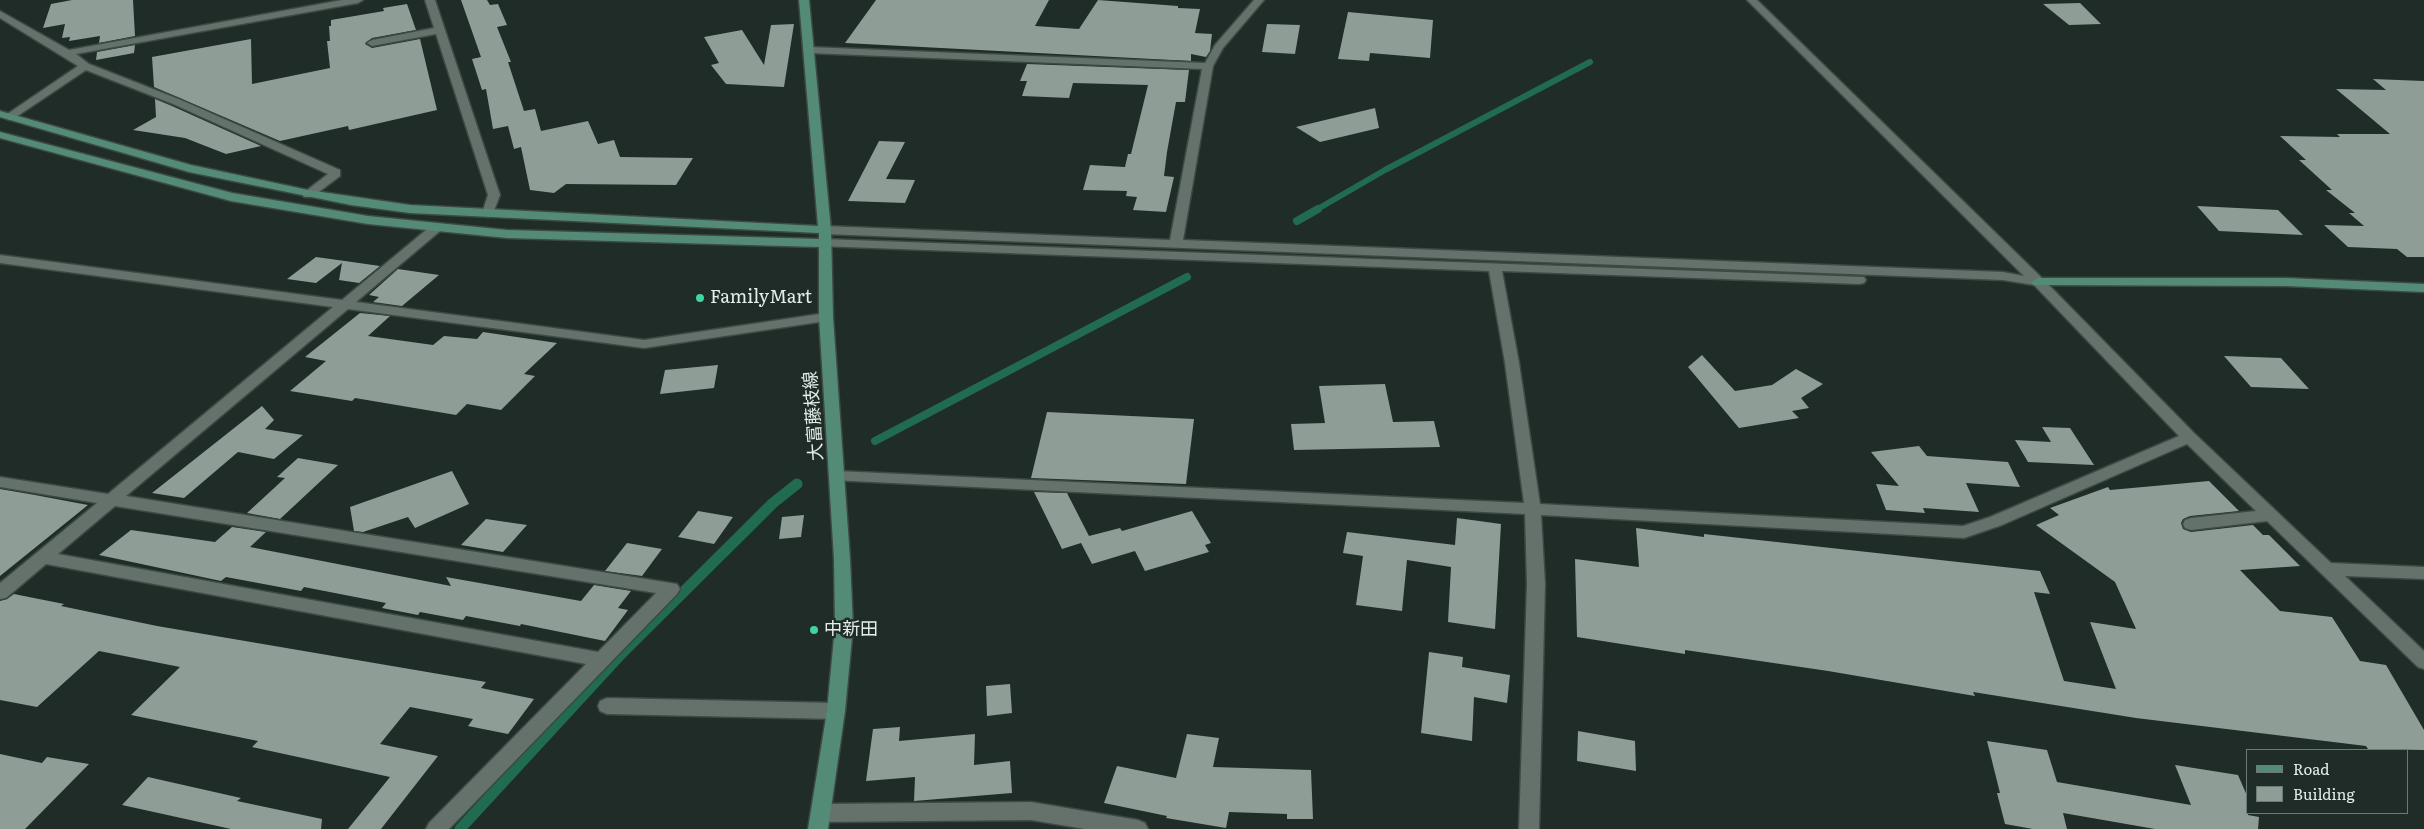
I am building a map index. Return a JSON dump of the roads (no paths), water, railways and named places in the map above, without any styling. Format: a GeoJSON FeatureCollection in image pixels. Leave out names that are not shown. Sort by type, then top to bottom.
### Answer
{"type":"FeatureCollection","features":[{"type":"Feature","properties":{"kind":"street"},"geometry":{"type":"LineString","coordinates":[[67,53],[358,0]]}},
{"type":"Feature","properties":{"kind":"street"},"geometry":{"type":"LineString","coordinates":[[430,0],[494,196],[488,213]]}},
{"type":"Feature","properties":{"kind":"street","name":"大富藤枝線"},"geometry":{"type":"LineString","coordinates":[[804,0],[825,236],[826,317],[842,558],[844,627],[836,711],[820,821]]}},
{"type":"Feature","properties":{"kind":"street"},"geometry":{"type":"LineString","coordinates":[[1176,243],[1208,66],[1219,47],[1259,0]]}},
{"type":"Feature","properties":{"kind":"street"},"geometry":{"type":"LineString","coordinates":[[1752,0],[2038,282],[2189,437],[2424,662]]}},
{"type":"Feature","properties":{"kind":"street"},"geometry":{"type":"LineString","coordinates":[[0,14],[67,53],[85,66],[177,102],[336,173],[308,194]]}},
{"type":"Feature","properties":{"kind":"street"},"geometry":{"type":"LineString","coordinates":[[372,43],[440,30]]}},
{"type":"Feature","properties":{"kind":"street"},"geometry":{"type":"LineString","coordinates":[[809,50],[1208,66]]}},
{"type":"Feature","properties":{"kind":"street"},"geometry":{"type":"LineString","coordinates":[[4,115],[85,66]]}},
{"type":"Feature","properties":{"kind":"street"},"geometry":{"type":"LineString","coordinates":[[4,115],[189,168],[308,194],[410,209],[825,236],[1495,268],[1808,280],[2286,282],[2424,288]]}},
{"type":"Feature","properties":{"kind":"street"},"geometry":{"type":"LineString","coordinates":[[0,135],[231,197],[310,212],[436,228],[508,234],[825,236],[1176,243],[2003,276],[2038,282]]}},
{"type":"Feature","properties":{"kind":"street"},"geometry":{"type":"LineString","coordinates":[[0,593],[436,228]]}},
{"type":"Feature","properties":{"kind":"street"},"geometry":{"type":"LineString","coordinates":[[0,259],[348,303],[644,344],[826,317]]}},
{"type":"Feature","properties":{"kind":"street"},"geometry":{"type":"LineString","coordinates":[[1495,268],[1512,363],[1533,509],[1536,584],[1529,829]]}},
{"type":"Feature","properties":{"kind":"street"},"geometry":{"type":"LineString","coordinates":[[837,476],[1533,509],[1964,532],[1996,521],[2189,437]]}},
{"type":"Feature","properties":{"kind":"street"},"geometry":{"type":"LineString","coordinates":[[0,482],[671,589],[436,829]]}},
{"type":"Feature","properties":{"kind":"street"},"geometry":{"type":"LineString","coordinates":[[2191,524],[2271,515]]}},
{"type":"Feature","properties":{"kind":"street"},"geometry":{"type":"LineString","coordinates":[[43,557],[601,660]]}},
{"type":"Feature","properties":{"kind":"street"},"geometry":{"type":"LineString","coordinates":[[2328,569],[2424,573]]}},
{"type":"Feature","properties":{"kind":"street"},"geometry":{"type":"LineString","coordinates":[[608,706],[836,711]]}},
{"type":"Feature","properties":{"kind":"street"},"geometry":{"type":"LineString","coordinates":[[820,821],[1031,811],[1138,829]]}},
{"type":"Feature","properties":{"kind":"waterway"},"geometry":{"type":"LineString","coordinates":[[1316,210],[1385,170],[1590,62]]}},
{"type":"Feature","properties":{"kind":"waterway"},"geometry":{"type":"LineString","coordinates":[[1297,221],[1318,209]]}},
{"type":"Feature","properties":{"kind":"waterway"},"geometry":{"type":"LineString","coordinates":[[875,441],[1187,277]]}},
{"type":"Feature","properties":{"kind":"waterway"},"geometry":{"type":"LineString","coordinates":[[460,829],[623,652],[773,503],[797,484]]}},
{"type":"Feature","properties":{"kind":"place","name":"FamilyMart"},"geometry":{"type":"Point","coordinates":[700,298]}},
{"type":"Feature","properties":{"kind":"place","name":"中新田"},"geometry":{"type":"Point","coordinates":[814,630]}}]}
